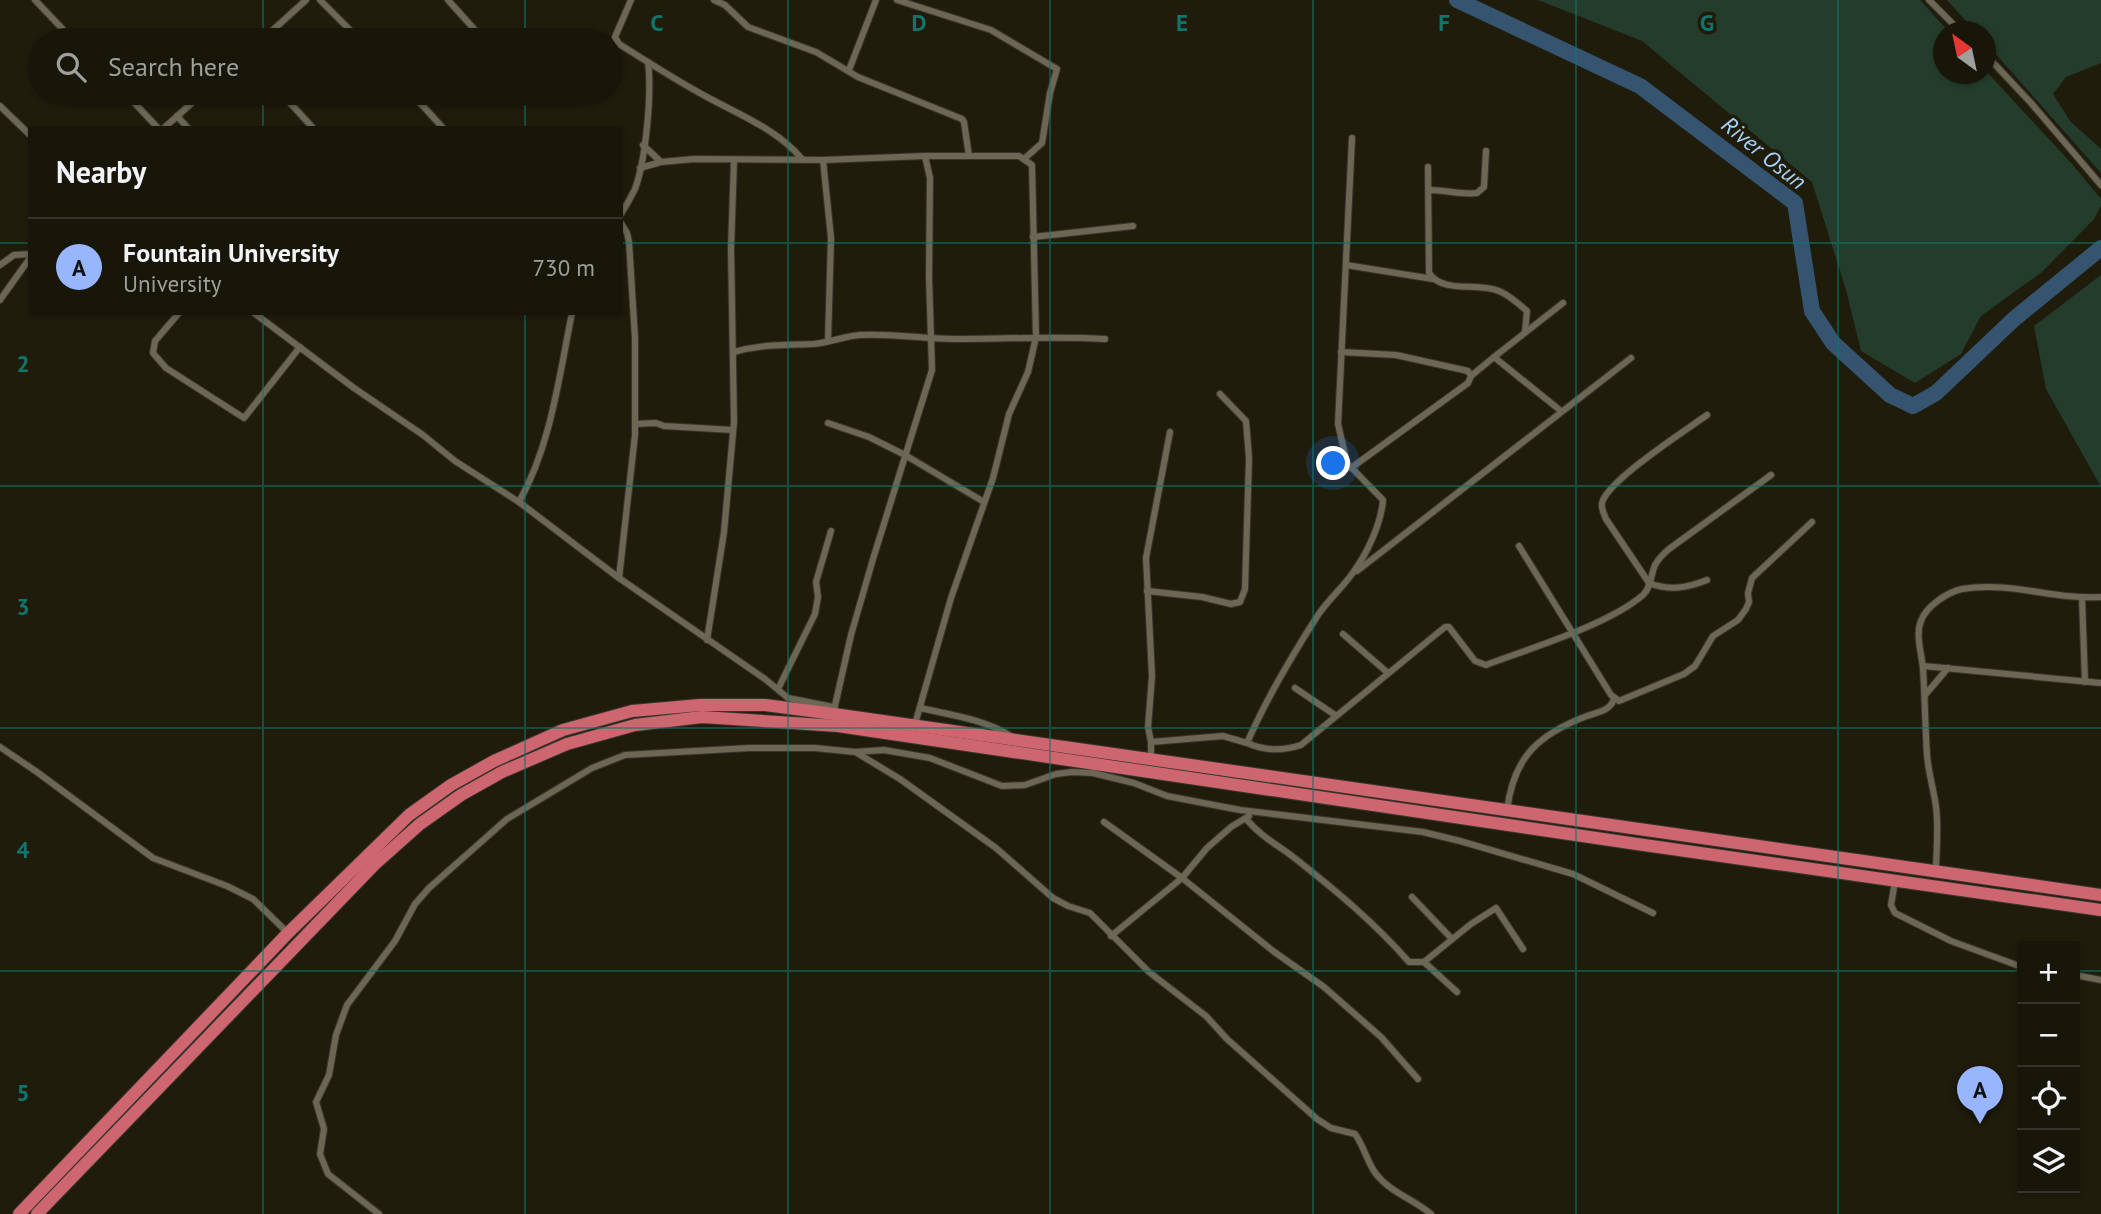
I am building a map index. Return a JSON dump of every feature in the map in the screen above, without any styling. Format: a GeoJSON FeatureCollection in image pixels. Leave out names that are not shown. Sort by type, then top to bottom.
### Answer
{"type":"FeatureCollection","features":[{"type":"Feature","properties":{"kind":"highway"},"geometry":{"type":"LineString","coordinates":[[19,1214],[288,933],[409,815],[451,785],[494,761],[563,730],[632,711],[700,705],[765,705],[834,710],[1018,740],[1150,766],[1895,881],[2101,910]]}},
{"type":"Feature","properties":{"kind":"highway"},"geometry":{"type":"LineString","coordinates":[[37,1214],[365,874],[420,824],[461,794],[502,772],[567,744],[635,725],[702,717],[838,726],[1507,811],[2101,895]]}},
{"type":"Feature","properties":{"kind":"street"},"geometry":{"type":"LineString","coordinates":[[35,0],[61,28]]}},
{"type":"Feature","properties":{"kind":"street"},"geometry":{"type":"LineString","coordinates":[[275,28],[306,0]]}},
{"type":"Feature","properties":{"kind":"street"},"geometry":{"type":"LineString","coordinates":[[320,0],[348,28]]}},
{"type":"Feature","properties":{"kind":"street"},"geometry":{"type":"LineString","coordinates":[[448,0],[473,28]]}},
{"type":"Feature","properties":{"kind":"street"},"geometry":{"type":"LineString","coordinates":[[619,28],[631,0]]}},
{"type":"Feature","properties":{"kind":"street"},"geometry":{"type":"LineString","coordinates":[[714,0],[724,5],[748,27],[816,52],[905,97],[962,118],[969,156]]}},
{"type":"Feature","properties":{"kind":"street"},"geometry":{"type":"LineString","coordinates":[[849,70],[876,0]]}},
{"type":"Feature","properties":{"kind":"street"},"geometry":{"type":"LineString","coordinates":[[897,0],[991,30],[1057,69],[1042,143],[1024,159]]}},
{"type":"Feature","properties":{"kind":"street"},"geometry":{"type":"LineString","coordinates":[[1929,0],[1950,21]]}},
{"type":"Feature","properties":{"kind":"street"},"geometry":{"type":"LineString","coordinates":[[623,46],[754,121],[794,149],[802,159]]}},
{"type":"Feature","properties":{"kind":"street"},"geometry":{"type":"LineString","coordinates":[[623,210],[634,189],[640,168],[651,84],[648,62]]}},
{"type":"Feature","properties":{"kind":"street"},"geometry":{"type":"LineString","coordinates":[[1996,66],[2101,185]]}},
{"type":"Feature","properties":{"kind":"street"},"geometry":{"type":"LineString","coordinates":[[136,105],[156,126]]}},
{"type":"Feature","properties":{"kind":"street"},"geometry":{"type":"LineString","coordinates":[[166,126],[189,105]]}},
{"type":"Feature","properties":{"kind":"street"},"geometry":{"type":"LineString","coordinates":[[292,105],[311,126]]}},
{"type":"Feature","properties":{"kind":"street"},"geometry":{"type":"LineString","coordinates":[[422,105],[441,126]]}},
{"type":"Feature","properties":{"kind":"street"},"geometry":{"type":"LineString","coordinates":[[0,106],[28,133]]}},
{"type":"Feature","properties":{"kind":"street"},"geometry":{"type":"LineString","coordinates":[[177,116],[186,126]]}},
{"type":"Feature","properties":{"kind":"street"},"geometry":{"type":"LineString","coordinates":[[1352,138],[1338,424],[1344,458],[1383,500],[1370,543],[1352,574]]}},
{"type":"Feature","properties":{"kind":"street"},"geometry":{"type":"LineString","coordinates":[[643,145],[661,162]]}},
{"type":"Feature","properties":{"kind":"street"},"geometry":{"type":"LineString","coordinates":[[1430,190],[1477,193],[1484,187],[1486,151]]}},
{"type":"Feature","properties":{"kind":"street"},"geometry":{"type":"LineString","coordinates":[[640,168],[661,162],[694,159],[822,160],[925,156],[1019,156],[1032,165],[1037,337],[1028,372],[1009,414],[993,478],[951,598],[915,724]]}},
{"type":"Feature","properties":{"kind":"street"},"geometry":{"type":"LineString","coordinates":[[257,315],[455,461],[519,502],[619,578],[788,698],[834,710],[851,635],[932,370],[930,178],[925,156]]}},
{"type":"Feature","properties":{"kind":"street"},"geometry":{"type":"LineString","coordinates":[[707,640],[724,532],[733,430],[731,249],[734,160]]}},
{"type":"Feature","properties":{"kind":"street"},"geometry":{"type":"LineString","coordinates":[[822,160],[831,237],[828,341]]}},
{"type":"Feature","properties":{"kind":"street"},"geometry":{"type":"LineString","coordinates":[[1428,167],[1429,273],[1433,279]]}},
{"type":"Feature","properties":{"kind":"street"},"geometry":{"type":"LineString","coordinates":[[619,578],[635,424],[635,338],[629,242],[623,226]]}},
{"type":"Feature","properties":{"kind":"street"},"geometry":{"type":"LineString","coordinates":[[1033,237],[1133,226]]}},
{"type":"Feature","properties":{"kind":"street"},"geometry":{"type":"LineString","coordinates":[[0,265],[14,255],[28,256]]}},
{"type":"Feature","properties":{"kind":"street"},"geometry":{"type":"LineString","coordinates":[[0,300],[28,259]]}},
{"type":"Feature","properties":{"kind":"street"},"geometry":{"type":"LineString","coordinates":[[1346,265],[1433,279],[1451,286],[1468,285],[1499,291],[1527,312],[1525,332]]}},
{"type":"Feature","properties":{"kind":"street"},"geometry":{"type":"LineString","coordinates":[[1351,468],[1468,383],[1471,376],[1563,303]]}},
{"type":"Feature","properties":{"kind":"street"},"geometry":{"type":"LineString","coordinates":[[176,315],[155,341],[153,353],[166,368],[244,418],[300,347]]}},
{"type":"Feature","properties":{"kind":"street"},"geometry":{"type":"LineString","coordinates":[[519,502],[531,481],[548,428],[572,315]]}},
{"type":"Feature","properties":{"kind":"street"},"geometry":{"type":"LineString","coordinates":[[734,352],[753,346],[813,344],[862,335],[963,339],[1105,339]]}},
{"type":"Feature","properties":{"kind":"street"},"geometry":{"type":"LineString","coordinates":[[1341,352],[1396,355],[1468,370],[1471,376]]}},
{"type":"Feature","properties":{"kind":"street"},"geometry":{"type":"LineString","coordinates":[[1494,357],[1561,411]]}},
{"type":"Feature","properties":{"kind":"street"},"geometry":{"type":"LineString","coordinates":[[1247,743],[1267,696],[1320,613],[1352,574],[1631,358]]}},
{"type":"Feature","properties":{"kind":"street"},"geometry":{"type":"LineString","coordinates":[[1147,591],[1202,597],[1231,604],[1240,602],[1245,589],[1249,458],[1247,421],[1220,394]]}},
{"type":"Feature","properties":{"kind":"street"},"geometry":{"type":"LineString","coordinates":[[1707,415],[1637,465],[1602,501],[1606,519],[1649,583],[1670,589],[1707,580]]}},
{"type":"Feature","properties":{"kind":"street"},"geometry":{"type":"LineString","coordinates":[[635,424],[656,423],[664,426],[733,430]]}},
{"type":"Feature","properties":{"kind":"street"},"geometry":{"type":"LineString","coordinates":[[828,423],[869,436],[984,502]]}},
{"type":"Feature","properties":{"kind":"street"},"geometry":{"type":"LineString","coordinates":[[1150,789],[1152,676],[1146,558],[1170,432]]}},
{"type":"Feature","properties":{"kind":"street"},"geometry":{"type":"LineString","coordinates":[[1152,742],[1223,736],[1267,749],[1290,748],[1301,745],[1445,627],[1449,627],[1475,661],[1486,665],[1572,632],[1622,609],[1643,595],[1654,567],[1669,549],[1771,475]]}},
{"type":"Feature","properties":{"kind":"street"},"geometry":{"type":"LineString","coordinates":[[1519,546],[1614,699],[1619,701],[1673,679],[1695,666],[1713,636],[1738,620],[1746,609],[1752,578],[1812,522]]}},
{"type":"Feature","properties":{"kind":"street"},"geometry":{"type":"LineString","coordinates":[[778,689],[815,614],[818,597],[816,582],[831,531]]}},
{"type":"Feature","properties":{"kind":"street"},"geometry":{"type":"LineString","coordinates":[[1370,543],[1379,553]]}},
{"type":"Feature","properties":{"kind":"street"},"geometry":{"type":"LineString","coordinates":[[1936,872],[1936,808],[1927,758],[1919,637],[1921,621],[1928,610],[1947,595],[1959,590],[1995,586],[2082,598],[2101,597]]}},
{"type":"Feature","properties":{"kind":"street"},"geometry":{"type":"LineString","coordinates":[[2082,598],[2085,682]]}},
{"type":"Feature","properties":{"kind":"street"},"geometry":{"type":"LineString","coordinates":[[1343,634],[1388,673]]}},
{"type":"Feature","properties":{"kind":"street"},"geometry":{"type":"LineString","coordinates":[[1923,666],[2101,683]]}},
{"type":"Feature","properties":{"kind":"street"},"geometry":{"type":"LineString","coordinates":[[1924,695],[1948,668]]}},
{"type":"Feature","properties":{"kind":"street"},"geometry":{"type":"LineString","coordinates":[[1295,688],[1335,715]]}},
{"type":"Feature","properties":{"kind":"street"},"geometry":{"type":"LineString","coordinates":[[1507,811],[1514,779],[1529,750],[1553,731],[1606,710],[1614,699]]}},
{"type":"Feature","properties":{"kind":"street"},"geometry":{"type":"LineString","coordinates":[[920,709],[964,717],[997,727],[1018,740]]}},
{"type":"Feature","properties":{"kind":"street"},"geometry":{"type":"LineString","coordinates":[[0,747],[153,858],[227,886],[253,899],[288,933]]}},
{"type":"Feature","properties":{"kind":"street"},"geometry":{"type":"LineString","coordinates":[[379,1214],[328,1174],[320,1154],[324,1129],[316,1102],[329,1075],[336,1035],[346,1005],[395,941],[415,904],[429,888],[506,819],[551,791],[625,755],[749,748],[815,748],[855,752],[884,750],[930,758],[1002,786],[1025,785],[1072,772],[1093,773],[1167,796],[1253,811],[1423,832],[1494,849],[1573,873],[1653,913]]}},
{"type":"Feature","properties":{"kind":"street"},"geometry":{"type":"LineString","coordinates":[[855,752],[900,779],[996,848],[1053,898],[1090,913],[1149,972],[1206,1016],[1227,1039],[1317,1119],[1331,1128],[1355,1134],[1377,1175],[1431,1214]]}},
{"type":"Feature","properties":{"kind":"street"},"geometry":{"type":"LineString","coordinates":[[1111,936],[1182,878],[1207,848],[1253,811]]}},
{"type":"Feature","properties":{"kind":"street"},"geometry":{"type":"LineString","coordinates":[[1246,819],[1261,836],[1290,855],[1353,906],[1392,942],[1409,962],[1424,962],[1496,908],[1523,949]]}},
{"type":"Feature","properties":{"kind":"street"},"geometry":{"type":"LineString","coordinates":[[1104,822],[1324,987],[1381,1037],[1418,1079]]}},
{"type":"Feature","properties":{"kind":"street"},"geometry":{"type":"LineString","coordinates":[[1895,881],[1891,895],[1891,905],[1895,913],[1951,941],[2017,965]]}},
{"type":"Feature","properties":{"kind":"street"},"geometry":{"type":"LineString","coordinates":[[1412,897],[1452,939]]}},
{"type":"Feature","properties":{"kind":"street"},"geometry":{"type":"LineString","coordinates":[[1424,962],[1457,992]]}},
{"type":"Feature","properties":{"kind":"street"},"geometry":{"type":"LineString","coordinates":[[2080,976],[2101,980]]}},
{"type":"Feature","properties":{"kind":"green space"},"geometry":{"type":"Polygon","coordinates":[[[1538,0],[1920,0],[1939,21],[1933,21],[1933,84],[1996,84],[1996,82],[2072,164],[2101,199],[2101,206],[2094,219],[2042,272],[1981,316],[1961,354],[1915,383],[1861,351],[1846,290],[1812,182],[1642,41],[1538,0]]]}},
{"type":"Feature","properties":{"kind":"green space"},"geometry":{"type":"Polygon","coordinates":[[[1947,0],[2101,0],[2101,63],[2066,77],[2053,94],[2070,121],[2101,149],[2101,173],[1996,54],[1996,21],[1966,21],[1947,0]]]}},
{"type":"Feature","properties":{"kind":"green space"},"geometry":{"type":"Polygon","coordinates":[[[2101,275],[2101,487],[2046,389],[2034,326],[2101,275]]]}},
{"type":"Feature","properties":{"kind":"waterway","name":"River Osun"},"geometry":{"type":"LineString","coordinates":[[1457,0],[1640,86],[1795,203],[1812,311],[1833,343],[1890,395],[1913,406],[1936,393],[2014,319],[2101,248]]}},
{"type":"Feature","properties":{"kind":"place","name":"Fountain University"},"geometry":{"type":"Point","coordinates":[1980,1124]}}]}
